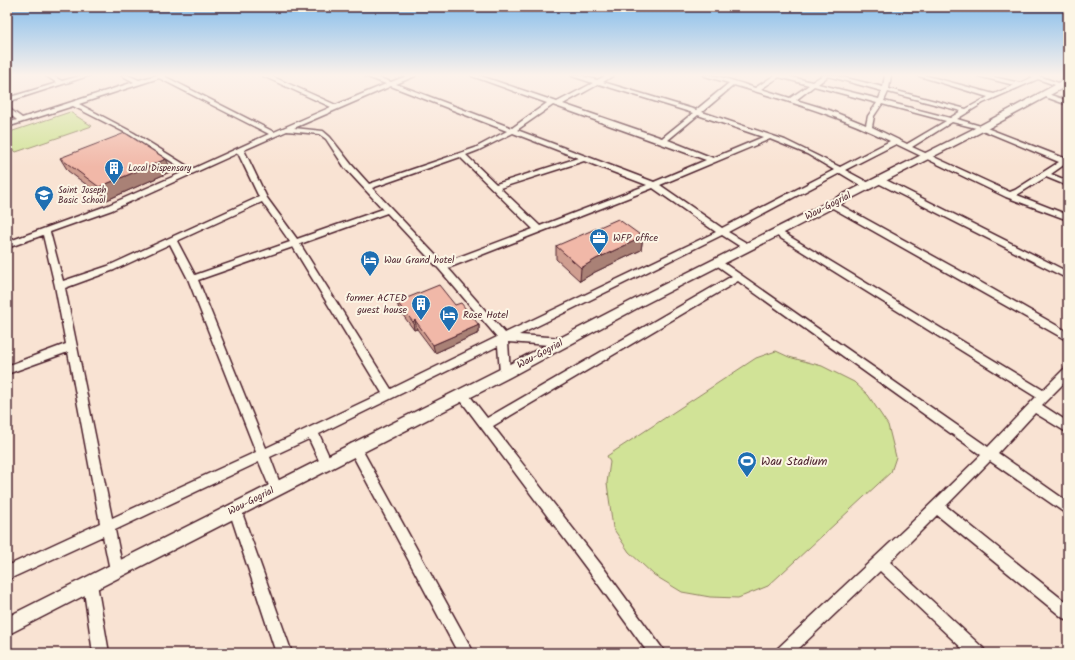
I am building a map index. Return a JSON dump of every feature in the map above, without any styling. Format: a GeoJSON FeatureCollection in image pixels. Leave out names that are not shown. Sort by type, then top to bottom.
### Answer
{"type":"FeatureCollection","features":[{"type":"Feature","properties":{"kind":"main road","name":"Wau-Gogrial"},"geometry":{"type":"LineString","coordinates":[[7,626],[504,373],[1023,106]]}},
{"type":"Feature","properties":{"kind":"street"},"geometry":{"type":"LineString","coordinates":[[7,125],[67,106]]}},
{"type":"Feature","properties":{"kind":"street"},"geometry":{"type":"LineString","coordinates":[[77,106],[132,134],[192,172]]}},
{"type":"Feature","properties":{"kind":"street"},"geometry":{"type":"LineString","coordinates":[[220,106],[275,135]]}},
{"type":"Feature","properties":{"kind":"street"},"geometry":{"type":"LineString","coordinates":[[7,245],[109,208],[287,130],[323,122],[336,107],[339,106]]}},
{"type":"Feature","properties":{"kind":"street"},"geometry":{"type":"LineString","coordinates":[[448,106],[654,185],[722,232],[747,247]]}},
{"type":"Feature","properties":{"kind":"street"},"geometry":{"type":"LineString","coordinates":[[367,187],[462,155],[512,131],[551,106]]}},
{"type":"Feature","properties":{"kind":"street"},"geometry":{"type":"LineString","coordinates":[[563,106],[712,160]]}},
{"type":"Feature","properties":{"kind":"street"},"geometry":{"type":"LineString","coordinates":[[676,106],[795,146],[868,186]]}},
{"type":"Feature","properties":{"kind":"street"},"geometry":{"type":"LineString","coordinates":[[663,141],[703,106]]}},
{"type":"Feature","properties":{"kind":"street"},"geometry":{"type":"LineString","coordinates":[[812,106],[826,110],[869,128],[1009,195],[1068,218]]}},
{"type":"Feature","properties":{"kind":"street"},"geometry":{"type":"LineString","coordinates":[[869,128],[871,116],[878,106]]}},
{"type":"Feature","properties":{"kind":"street"},"geometry":{"type":"LineString","coordinates":[[899,106],[982,128],[1066,160]]}},
{"type":"Feature","properties":{"kind":"street"},"geometry":{"type":"LineString","coordinates":[[949,106],[968,111]]}},
{"type":"Feature","properties":{"kind":"street"},"geometry":{"type":"LineString","coordinates":[[907,146],[977,106]]}},
{"type":"Feature","properties":{"kind":"street"},"geometry":{"type":"LineString","coordinates":[[7,109],[21,120]]}},
{"type":"Feature","properties":{"kind":"street"},"geometry":{"type":"LineString","coordinates":[[287,130],[323,122]]}},
{"type":"Feature","properties":{"kind":"street"},"geometry":{"type":"LineString","coordinates":[[323,122],[328,138],[348,166],[442,267],[503,338],[504,373]]}},
{"type":"Feature","properties":{"kind":"street"},"geometry":{"type":"LineString","coordinates":[[442,267],[654,185],[768,137]]}},
{"type":"Feature","properties":{"kind":"street"},"geometry":{"type":"LineString","coordinates":[[7,573],[312,432],[722,232],[896,141]]}},
{"type":"Feature","properties":{"kind":"street"},"geometry":{"type":"LineString","coordinates":[[241,151],[262,198],[295,243],[388,394]]}},
{"type":"Feature","properties":{"kind":"street"},"geometry":{"type":"LineString","coordinates":[[462,155],[538,229]]}},
{"type":"Feature","properties":{"kind":"street"},"geometry":{"type":"LineString","coordinates":[[495,187],[583,159]]}},
{"type":"Feature","properties":{"kind":"street"},"geometry":{"type":"LineString","coordinates":[[1009,195],[1018,192],[1066,160]]}},
{"type":"Feature","properties":{"kind":"street"},"geometry":{"type":"LineString","coordinates":[[1045,174],[1068,184]]}},
{"type":"Feature","properties":{"kind":"street"},"geometry":{"type":"LineString","coordinates":[[879,180],[1068,276]]}},
{"type":"Feature","properties":{"kind":"street"},"geometry":{"type":"LineString","coordinates":[[60,286],[111,268],[262,198]]}},
{"type":"Feature","properties":{"kind":"street"},"geometry":{"type":"LineString","coordinates":[[832,204],[965,277],[1068,337]]}},
{"type":"Feature","properties":{"kind":"street"},"geometry":{"type":"LineString","coordinates":[[193,279],[388,210]]}},
{"type":"Feature","properties":{"kind":"street"},"geometry":{"type":"LineString","coordinates":[[46,232],[60,286],[116,570]]}},
{"type":"Feature","properties":{"kind":"street"},"geometry":{"type":"LineString","coordinates":[[777,232],[1044,396]]}},
{"type":"Feature","properties":{"kind":"street"},"geometry":{"type":"LineString","coordinates":[[172,240],[193,279],[276,489]]}},
{"type":"Feature","properties":{"kind":"street"},"geometry":{"type":"LineString","coordinates":[[718,262],[1068,509]]}},
{"type":"Feature","properties":{"kind":"street"},"geometry":{"type":"LineString","coordinates":[[485,425],[738,277]]}},
{"type":"Feature","properties":{"kind":"street"},"geometry":{"type":"LineString","coordinates":[[503,338],[563,342]]}},
{"type":"Feature","properties":{"kind":"street"},"geometry":{"type":"LineString","coordinates":[[7,370],[72,346]]}},
{"type":"Feature","properties":{"kind":"street"},"geometry":{"type":"LineString","coordinates":[[783,653],[937,507],[1068,372]]}},
{"type":"Feature","properties":{"kind":"street"},"geometry":{"type":"LineString","coordinates":[[462,394],[658,653]]}},
{"type":"Feature","properties":{"kind":"street"},"geometry":{"type":"LineString","coordinates":[[1034,406],[1068,428]]}},
{"type":"Feature","properties":{"kind":"street"},"geometry":{"type":"LineString","coordinates":[[312,432],[326,463]]}},
{"type":"Feature","properties":{"kind":"street"},"geometry":{"type":"LineString","coordinates":[[355,448],[466,653]]}},
{"type":"Feature","properties":{"kind":"street"},"geometry":{"type":"LineString","coordinates":[[937,507],[1068,613]]}},
{"type":"Feature","properties":{"kind":"street"},"geometry":{"type":"LineString","coordinates":[[235,510],[284,653]]}},
{"type":"Feature","properties":{"kind":"street"},"geometry":{"type":"LineString","coordinates":[[880,562],[978,653]]}},
{"type":"Feature","properties":{"kind":"street"},"geometry":{"type":"LineString","coordinates":[[90,584],[101,653]]}},
{"type":"Feature","properties":{"kind":"green space"},"geometry":{"type":"Polygon","coordinates":[[[70,112],[92,126],[16,152],[7,144],[7,133],[70,112]]]}},
{"type":"Feature","properties":{"kind":"green space","name":"Wau Stadium"},"geometry":{"type":"Polygon","coordinates":[[[776,351],[789,357],[822,366],[854,382],[868,395],[888,425],[896,457],[891,472],[768,586],[738,598],[710,597],[682,592],[654,575],[629,552],[613,528],[607,483],[610,462],[607,456],[756,358],[776,351]]]}},
{"type":"Feature","properties":{"kind":"building"},"geometry":{"type":"Polygon","coordinates":[[[125,133],[166,159],[99,187],[60,158],[125,133]]]}},
{"type":"Feature","properties":{"kind":"building"},"geometry":{"type":"Polygon","coordinates":[[[618,219],[643,237],[596,259],[581,268],[556,246],[618,219]]]}},
{"type":"Feature","properties":{"kind":"building"},"geometry":{"type":"Polygon","coordinates":[[[439,285],[455,305],[461,303],[479,325],[433,345],[415,320],[413,322],[397,302],[439,285]]]}},
{"type":"Feature","properties":{"kind":"place","name":"Local Dispensary"},"geometry":{"type":"Point","coordinates":[114,185]}},
{"type":"Feature","properties":{"kind":"place","name":"Saint Joseph Basic School"},"geometry":{"type":"Point","coordinates":[44,212]}},
{"type":"Feature","properties":{"kind":"place","name":"WFP office"},"geometry":{"type":"Point","coordinates":[599,255]}},
{"type":"Feature","properties":{"kind":"place","name":"Wau Grand hotel"},"geometry":{"type":"Point","coordinates":[370,277]}},
{"type":"Feature","properties":{"kind":"place","name":"former ACTED guest house"},"geometry":{"type":"Point","coordinates":[421,321]}},
{"type":"Feature","properties":{"kind":"place","name":"Rose Hotel"},"geometry":{"type":"Point","coordinates":[449,332]}},
{"type":"Feature","properties":{"kind":"place","name":"Wau Stadium"},"geometry":{"type":"Point","coordinates":[747,478]}}]}
